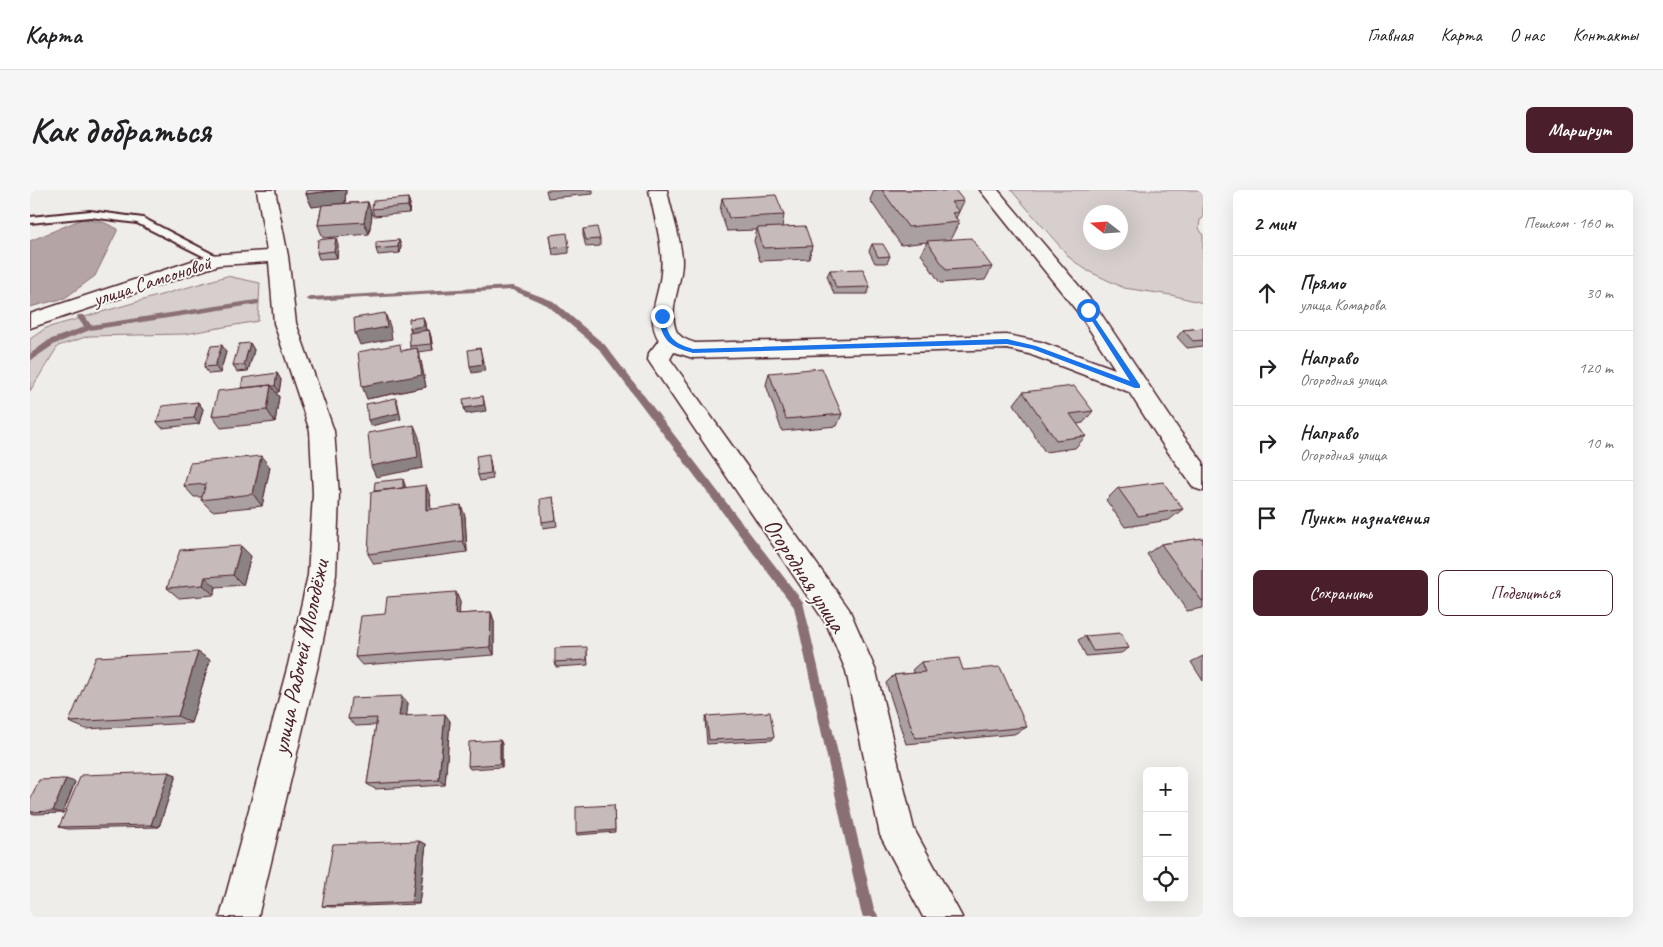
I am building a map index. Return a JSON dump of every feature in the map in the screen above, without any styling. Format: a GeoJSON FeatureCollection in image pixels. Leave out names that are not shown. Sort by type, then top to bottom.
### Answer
{"type":"FeatureCollection","features":[{"type":"Feature","properties":{"kind":"street","name":"улица Рабочей Молодёжи"},"geometry":{"type":"LineString","coordinates":[[239,917],[303,665],[322,575],[326,494],[322,431],[285,323],[278,256],[266,190]]}},
{"type":"Feature","properties":{"kind":"street"},"geometry":{"type":"LineString","coordinates":[[658,190],[672,262],[662,316],[663,330],[671,342],[681,348],[693,351],[1007,342],[1033,348],[1137,386]]}},
{"type":"Feature","properties":{"kind":"street"},"geometry":{"type":"LineString","coordinates":[[989,190],[1088,310],[1172,439],[1203,481]]}},
{"type":"Feature","properties":{"kind":"street","name":"улица Самсоновой"},"geometry":{"type":"LineString","coordinates":[[30,322],[217,260],[278,256]]}},
{"type":"Feature","properties":{"kind":"street","name":"Огородная улица"},"geometry":{"type":"LineString","coordinates":[[671,342],[660,353],[658,360],[839,618],[861,671],[898,835],[943,917]]}},
{"type":"Feature","properties":{"kind":"lane"},"geometry":{"type":"LineString","coordinates":[[30,220],[90,214],[140,220],[217,260]]}},
{"type":"Feature","properties":{"kind":"shaded area"},"geometry":{"type":"Polygon","coordinates":[[[1011,190],[1203,190],[1203,218],[1200,220],[1199,228],[1203,235],[1203,303],[1171,295],[1124,288],[1088,271],[1071,259],[1011,190]]]}},
{"type":"Feature","properties":{"kind":"shaded area"},"geometry":{"type":"Polygon","coordinates":[[[82,219],[103,222],[118,229],[95,276],[65,298],[30,307],[30,241],[82,219]]]}},
{"type":"Feature","properties":{"kind":"shaded area"},"geometry":{"type":"Polygon","coordinates":[[[227,276],[260,283],[258,321],[185,334],[89,336],[58,346],[30,391],[30,339],[46,328],[227,276]]]}},
{"type":"Feature","properties":{"kind":"building"},"geometry":{"type":"Polygon","coordinates":[[[307,190],[340,190],[306,194],[307,190]]]}},
{"type":"Feature","properties":{"kind":"building"},"geometry":{"type":"Polygon","coordinates":[[[882,190],[955,190],[964,201],[951,202],[959,212],[952,213],[959,222],[908,227],[882,190]]]}},
{"type":"Feature","properties":{"kind":"building"},"geometry":{"type":"Polygon","coordinates":[[[776,195],[784,215],[729,218],[722,198],[776,195]]]}},
{"type":"Feature","properties":{"kind":"building"},"geometry":{"type":"Polygon","coordinates":[[[408,198],[408,206],[372,209],[373,201],[408,198]]]}},
{"type":"Feature","properties":{"kind":"building"},"geometry":{"type":"Polygon","coordinates":[[[368,202],[364,222],[318,225],[322,205],[368,202]]]}},
{"type":"Feature","properties":{"kind":"building"},"geometry":{"type":"Polygon","coordinates":[[[805,226],[812,246],[763,248],[757,228],[805,226]]]}},
{"type":"Feature","properties":{"kind":"building"},"geometry":{"type":"Polygon","coordinates":[[[597,227],[600,239],[586,240],[583,229],[597,227]]]}},
{"type":"Feature","properties":{"kind":"building"},"geometry":{"type":"Polygon","coordinates":[[[567,233],[569,247],[552,248],[550,235],[567,233]]]}},
{"type":"Feature","properties":{"kind":"building"},"geometry":{"type":"Polygon","coordinates":[[[336,238],[334,251],[317,253],[318,240],[336,238]]]}},
{"type":"Feature","properties":{"kind":"building"},"geometry":{"type":"Polygon","coordinates":[[[971,238],[992,267],[946,270],[927,241],[971,238]]]}},
{"type":"Feature","properties":{"kind":"building"},"geometry":{"type":"Polygon","coordinates":[[[399,240],[398,247],[376,249],[376,242],[399,240]]]}},
{"type":"Feature","properties":{"kind":"building"},"geometry":{"type":"Polygon","coordinates":[[[872,244],[883,244],[890,256],[878,257],[872,244]]]}},
{"type":"Feature","properties":{"kind":"building"},"geometry":{"type":"Polygon","coordinates":[[[863,269],[870,287],[836,288],[830,270],[863,269]]]}},
{"type":"Feature","properties":{"kind":"building"},"geometry":{"type":"Polygon","coordinates":[[[385,313],[387,327],[355,333],[354,318],[385,313]]]}},
{"type":"Feature","properties":{"kind":"building"},"geometry":{"type":"Polygon","coordinates":[[[423,317],[424,326],[410,328],[409,319],[423,317]]]}},
{"type":"Feature","properties":{"kind":"building"},"geometry":{"type":"Polygon","coordinates":[[[1203,328],[1203,340],[1193,341],[1183,330],[1203,328]]]}},
{"type":"Feature","properties":{"kind":"building"},"geometry":{"type":"Polygon","coordinates":[[[429,330],[431,344],[410,346],[409,333],[429,330]]]}},
{"type":"Feature","properties":{"kind":"building"},"geometry":{"type":"Polygon","coordinates":[[[250,343],[244,365],[233,365],[239,344],[250,343]]]}},
{"type":"Feature","properties":{"kind":"building"},"geometry":{"type":"Polygon","coordinates":[[[400,344],[401,351],[417,348],[422,375],[362,386],[358,352],[400,344]]]}},
{"type":"Feature","properties":{"kind":"building"},"geometry":{"type":"Polygon","coordinates":[[[222,345],[215,366],[204,367],[211,346],[222,345]]]}},
{"type":"Feature","properties":{"kind":"building"},"geometry":{"type":"Polygon","coordinates":[[[480,348],[483,364],[470,366],[468,350],[480,348]]]}},
{"type":"Feature","properties":{"kind":"building"},"geometry":{"type":"Polygon","coordinates":[[[822,368],[842,414],[786,419],[769,373],[822,368]]]}},
{"type":"Feature","properties":{"kind":"building"},"geometry":{"type":"Polygon","coordinates":[[[277,373],[275,386],[241,388],[243,378],[277,373]]]}},
{"type":"Feature","properties":{"kind":"building"},"geometry":{"type":"Polygon","coordinates":[[[271,385],[267,410],[212,416],[218,391],[271,385]]]}},
{"type":"Feature","properties":{"kind":"building"},"geometry":{"type":"Polygon","coordinates":[[[1074,386],[1093,411],[1070,414],[1086,436],[1056,440],[1023,392],[1074,386]]]}},
{"type":"Feature","properties":{"kind":"building"},"geometry":{"type":"Polygon","coordinates":[[[483,396],[484,405],[464,408],[463,399],[483,396]]]}},
{"type":"Feature","properties":{"kind":"building"},"geometry":{"type":"Polygon","coordinates":[[[396,398],[399,413],[368,420],[366,404],[396,398]]]}},
{"type":"Feature","properties":{"kind":"building"},"geometry":{"type":"Polygon","coordinates":[[[198,402],[194,418],[157,422],[162,406],[198,402]]]}},
{"type":"Feature","properties":{"kind":"building"},"geometry":{"type":"Polygon","coordinates":[[[414,425],[418,457],[371,466],[368,433],[414,425]]]}},
{"type":"Feature","properties":{"kind":"building"},"geometry":{"type":"Polygon","coordinates":[[[489,454],[491,473],[478,475],[476,456],[489,454]]]}},
{"type":"Feature","properties":{"kind":"building"},"geometry":{"type":"Polygon","coordinates":[[[261,456],[253,494],[201,500],[206,484],[184,486],[190,463],[261,456]]]}},
{"type":"Feature","properties":{"kind":"building"},"geometry":{"type":"Polygon","coordinates":[[[403,479],[403,488],[374,491],[375,482],[403,479]]]}},
{"type":"Feature","properties":{"kind":"building"},"geometry":{"type":"Polygon","coordinates":[[[1163,482],[1183,509],[1138,516],[1118,488],[1163,482]]]}},
{"type":"Feature","properties":{"kind":"building"},"geometry":{"type":"Polygon","coordinates":[[[426,485],[426,510],[461,505],[463,541],[368,554],[371,492],[426,485]]]}},
{"type":"Feature","properties":{"kind":"building"},"geometry":{"type":"Polygon","coordinates":[[[553,497],[556,520],[542,522],[540,499],[553,497]]]}},
{"type":"Feature","properties":{"kind":"building"},"geometry":{"type":"Polygon","coordinates":[[[1203,538],[1203,601],[1202,601],[1161,544],[1203,538]]]}},
{"type":"Feature","properties":{"kind":"building"},"geometry":{"type":"Polygon","coordinates":[[[241,546],[233,575],[205,577],[203,585],[167,588],[180,550],[241,546]]]}},
{"type":"Feature","properties":{"kind":"building"},"geometry":{"type":"Polygon","coordinates":[[[456,592],[455,614],[491,612],[490,647],[355,657],[361,616],[385,614],[387,597],[456,592]]]}},
{"type":"Feature","properties":{"kind":"building"},"geometry":{"type":"Polygon","coordinates":[[[1121,633],[1129,648],[1093,651],[1085,636],[1121,633]]]}},
{"type":"Feature","properties":{"kind":"building"},"geometry":{"type":"Polygon","coordinates":[[[587,647],[587,660],[555,662],[555,648],[587,647]]]}},
{"type":"Feature","properties":{"kind":"building"},"geometry":{"type":"Polygon","coordinates":[[[198,652],[178,716],[69,722],[96,657],[198,652]]]}},
{"type":"Feature","properties":{"kind":"building"},"geometry":{"type":"Polygon","coordinates":[[[959,658],[963,670],[1000,667],[1027,727],[915,738],[894,675],[925,672],[921,662],[959,658]]]}},
{"type":"Feature","properties":{"kind":"building"},"geometry":{"type":"Polygon","coordinates":[[[402,696],[399,716],[445,714],[439,780],[367,784],[377,718],[348,719],[351,698],[402,696]]]}},
{"type":"Feature","properties":{"kind":"building"},"geometry":{"type":"Polygon","coordinates":[[[770,712],[774,737],[709,740],[706,716],[770,712]]]}},
{"type":"Feature","properties":{"kind":"building"},"geometry":{"type":"Polygon","coordinates":[[[500,740],[500,764],[468,766],[469,742],[500,740]]]}},
{"type":"Feature","properties":{"kind":"building"},"geometry":{"type":"Polygon","coordinates":[[[169,772],[151,825],[59,827],[81,775],[169,772]]]}},
{"type":"Feature","properties":{"kind":"building"},"geometry":{"type":"Polygon","coordinates":[[[66,779],[53,811],[30,812],[30,801],[39,780],[66,779]]]}},
{"type":"Feature","properties":{"kind":"building"},"geometry":{"type":"Polygon","coordinates":[[[614,805],[615,830],[576,833],[576,807],[614,805]]]}},
{"type":"Feature","properties":{"kind":"building"},"geometry":{"type":"Polygon","coordinates":[[[419,841],[412,902],[322,906],[333,844],[419,841]]]}},
{"type":"Feature","properties":{"kind":"waterway"},"geometry":{"type":"LineString","coordinates":[[310,299],[513,288],[550,303],[602,347],[799,605],[868,912],[872,917]]}},
{"type":"Feature","properties":{"kind":"waterway"},"geometry":{"type":"LineString","coordinates":[[89,328],[256,302]]}},
{"type":"Feature","properties":{"kind":"waterway"},"geometry":{"type":"LineString","coordinates":[[81,317],[89,328]]}},
{"type":"Feature","properties":{"kind":"waterway"},"geometry":{"type":"LineString","coordinates":[[30,358],[52,342],[89,328]]}},
{"type":"Feature","properties":{"kind":"route"},"geometry":{"type":"LineString","coordinates":[[662,316],[663,330],[671,342],[681,348],[693,351],[1007,342],[1033,348],[1137,386],[1088,310]]}}]}
